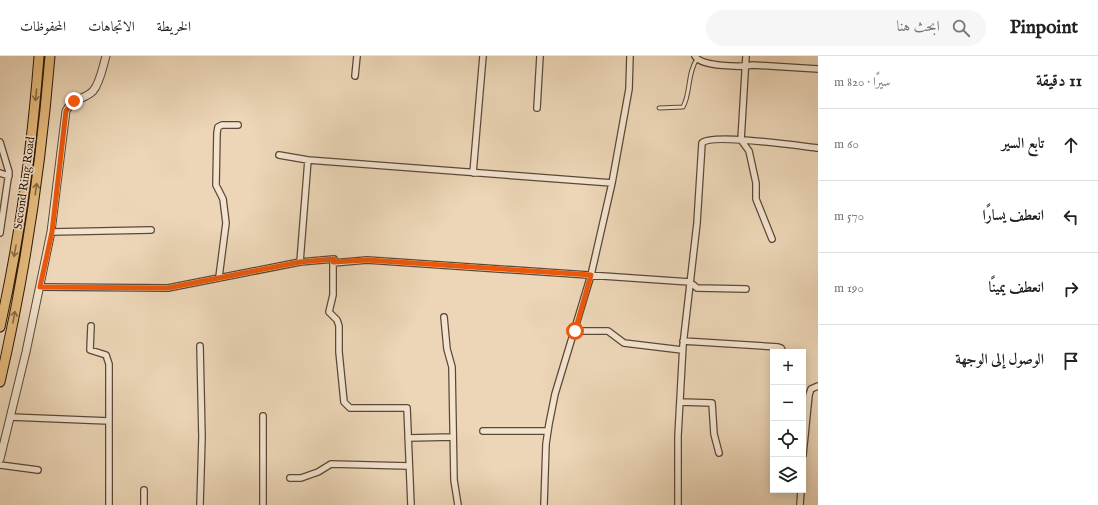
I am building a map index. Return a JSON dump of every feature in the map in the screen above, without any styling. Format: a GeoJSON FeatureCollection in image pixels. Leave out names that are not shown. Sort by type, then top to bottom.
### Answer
{"type":"FeatureCollection","features":[{"type":"Feature","properties":{"kind":"highway","name":"Second Ring Road"},"geometry":{"type":"LineString","coordinates":[[0,327],[22,208],[39,56]]}},
{"type":"Feature","properties":{"kind":"highway","name":"Second Ring Road"},"geometry":{"type":"LineString","coordinates":[[0,382],[20,286],[33,210],[41,153],[50,56]]}},
{"type":"Feature","properties":{"kind":"street"},"geometry":{"type":"LineString","coordinates":[[0,459],[26,352],[52,232],[66,111],[74,101],[89,94],[95,88],[106,56]]}},
{"type":"Feature","properties":{"kind":"street"},"geometry":{"type":"LineString","coordinates":[[355,76],[357,56]]}},
{"type":"Feature","properties":{"kind":"street"},"geometry":{"type":"LineString","coordinates":[[473,173],[483,56]]}},
{"type":"Feature","properties":{"kind":"street"},"geometry":{"type":"LineString","coordinates":[[537,108],[540,56]]}},
{"type":"Feature","properties":{"kind":"street"},"geometry":{"type":"LineString","coordinates":[[544,505],[546,444],[555,394],[591,275],[612,183],[629,89],[630,56]]}},
{"type":"Feature","properties":{"kind":"street"},"geometry":{"type":"LineString","coordinates":[[746,56],[741,140],[749,151],[756,183],[756,199],[772,239]]}},
{"type":"Feature","properties":{"kind":"street"},"geometry":{"type":"LineString","coordinates":[[696,57],[701,62],[745,67],[753,65],[818,69]]}},
{"type":"Feature","properties":{"kind":"street"},"geometry":{"type":"LineString","coordinates":[[218,278],[226,223],[223,199],[216,185],[216,133],[218,127],[222,124],[238,125]]}},
{"type":"Feature","properties":{"kind":"street"},"geometry":{"type":"LineString","coordinates":[[678,505],[682,350],[697,223],[701,145],[707,139],[741,140],[818,148]]}},
{"type":"Feature","properties":{"kind":"street"},"geometry":{"type":"LineString","coordinates":[[0,142],[9,172],[0,233]]}},
{"type":"Feature","properties":{"kind":"street"},"geometry":{"type":"LineString","coordinates":[[279,155],[308,160],[612,183]]}},
{"type":"Feature","properties":{"kind":"street"},"geometry":{"type":"LineString","coordinates":[[300,262],[308,160]]}},
{"type":"Feature","properties":{"kind":"street"},"geometry":{"type":"LineString","coordinates":[[0,173],[9,176]]}},
{"type":"Feature","properties":{"kind":"street"},"geometry":{"type":"LineString","coordinates":[[52,232],[151,230]]}},
{"type":"Feature","properties":{"kind":"street"},"geometry":{"type":"LineString","coordinates":[[40,287],[168,288],[300,262],[334,259],[333,295],[329,312],[337,320],[339,326],[339,352],[344,402],[350,408],[407,408],[411,505]]}},
{"type":"Feature","properties":{"kind":"street"},"geometry":{"type":"LineString","coordinates":[[333,262],[367,260],[690,282],[697,288],[746,289]]}},
{"type":"Feature","properties":{"kind":"street"},"geometry":{"type":"LineString","coordinates":[[444,317],[447,349],[452,367],[454,480],[458,505]]}},
{"type":"Feature","properties":{"kind":"street"},"geometry":{"type":"LineString","coordinates":[[90,326],[90,350],[106,355],[109,358],[109,505]]}},
{"type":"Feature","properties":{"kind":"street"},"geometry":{"type":"LineString","coordinates":[[575,331],[608,331],[624,343],[682,350]]}},
{"type":"Feature","properties":{"kind":"street"},"geometry":{"type":"LineString","coordinates":[[683,341],[778,347],[782,349]]}},
{"type":"Feature","properties":{"kind":"street"},"geometry":{"type":"LineString","coordinates":[[200,346],[202,438],[200,505]]}},
{"type":"Feature","properties":{"kind":"street"},"geometry":{"type":"LineString","coordinates":[[806,421],[810,389],[818,386]]}},
{"type":"Feature","properties":{"kind":"street"},"geometry":{"type":"LineString","coordinates":[[680,402],[712,403],[714,434],[719,453]]}},
{"type":"Feature","properties":{"kind":"street"},"geometry":{"type":"LineString","coordinates":[[263,505],[264,416]]}},
{"type":"Feature","properties":{"kind":"street"},"geometry":{"type":"LineString","coordinates":[[10,417],[109,421]]}},
{"type":"Feature","properties":{"kind":"street"},"geometry":{"type":"LineString","coordinates":[[483,431],[548,431]]}},
{"type":"Feature","properties":{"kind":"street"},"geometry":{"type":"LineString","coordinates":[[408,438],[453,437]]}},
{"type":"Feature","properties":{"kind":"street"},"geometry":{"type":"LineString","coordinates":[[290,478],[301,478],[318,472],[331,464],[409,466]]}},
{"type":"Feature","properties":{"kind":"street"},"geometry":{"type":"LineString","coordinates":[[0,465],[38,470]]}},
{"type":"Feature","properties":{"kind":"street"},"geometry":{"type":"LineString","coordinates":[[144,490],[144,505]]}},
{"type":"Feature","properties":{"kind":"street"},"geometry":{"type":"LineString","coordinates":[[800,505],[801,493]]}},
{"type":"Feature","properties":{"kind":"lane"},"geometry":{"type":"LineString","coordinates":[[659,108],[683,107],[687,100],[689,82],[696,57]]}},
{"type":"Feature","properties":{"kind":"route"},"geometry":{"type":"LineString","coordinates":[[74,101],[70,104],[66,111],[52,232],[40,287],[112,289],[168,288],[300,262],[334,259],[333,262],[367,260],[591,275],[575,331]]}}]}
